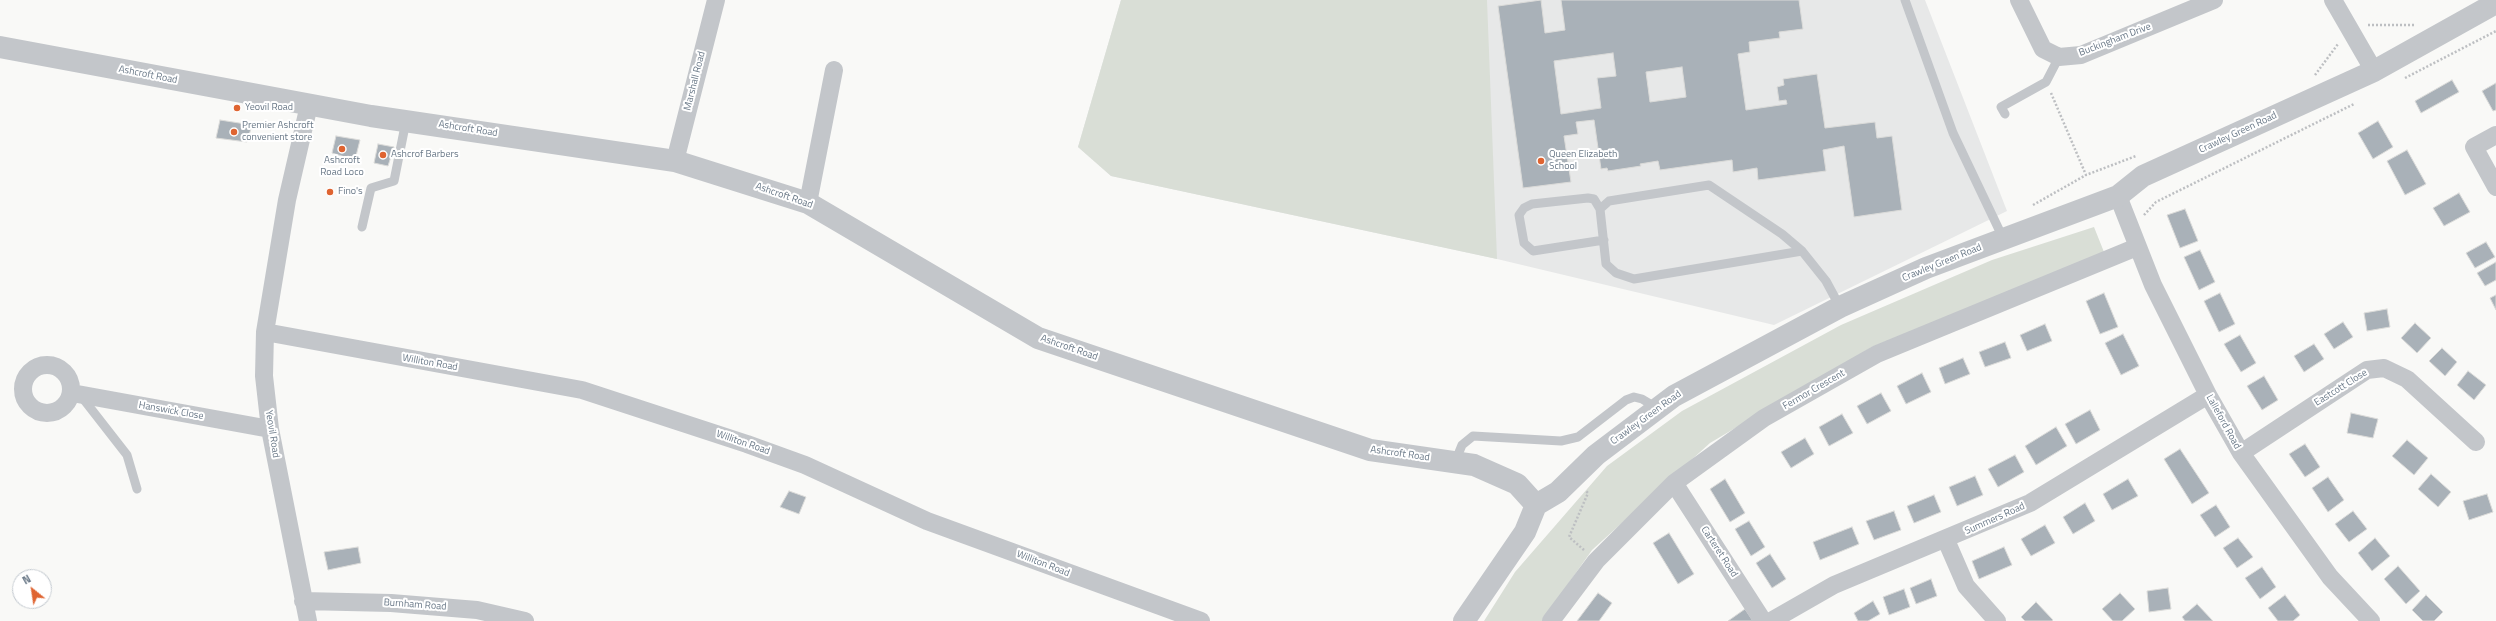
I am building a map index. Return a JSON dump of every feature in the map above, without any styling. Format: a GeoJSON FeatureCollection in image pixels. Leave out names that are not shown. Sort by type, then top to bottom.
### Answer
{"type":"FeatureCollection","features":[{"type":"Feature","properties":{"kind":"street","name":"Marshall Road"},"geometry":{"type":"LineString","coordinates":[[675,161],[716,0]]}},
{"type":"Feature","properties":{"kind":"street"},"geometry":{"type":"LineString","coordinates":[[2019,0],[2043,49],[2058,57]]}},
{"type":"Feature","properties":{"kind":"street","name":"Buckingham Drive"},"geometry":{"type":"LineString","coordinates":[[2058,57],[2081,55],[2214,0]]}},
{"type":"Feature","properties":{"kind":"street"},"geometry":{"type":"LineString","coordinates":[[2333,0],[2374,70]]}},
{"type":"Feature","properties":{"kind":"street","name":"Crawley Green Road"},"geometry":{"type":"LineString","coordinates":[[1536,505],[1558,492],[1596,455],[1657,408],[1674,396],[1747,355],[1840,307],[1926,268],[2118,196],[2143,176],[2374,70],[2496,3]]}},
{"type":"Feature","properties":{"kind":"street","name":"Ashcroft Road"},"geometry":{"type":"LineString","coordinates":[[0,47],[309,105],[675,161],[808,203],[1038,338],[1370,450],[1474,465],[1517,484],[1536,505]]}},
{"type":"Feature","properties":{"kind":"street"},"geometry":{"type":"LineString","coordinates":[[808,203],[834,70]]}},
{"type":"Feature","properties":{"kind":"street","name":"Yeovil Road"},"geometry":{"type":"LineString","coordinates":[[308,621],[270,429],[264,376],[265,332],[287,200],[309,105]]}},
{"type":"Feature","properties":{"kind":"street"},"geometry":{"type":"LineString","coordinates":[[2496,135],[2474,147],[2496,188]]}},
{"type":"Feature","properties":{"kind":"street","name":"Lalleford Road"},"geometry":{"type":"LineString","coordinates":[[2118,196],[2153,285],[2208,395],[2241,453],[2330,578],[2371,621]]}},
{"type":"Feature","properties":{"kind":"street","name":"Fermor Crescent"},"geometry":{"type":"LineString","coordinates":[[1552,621],[1596,562],[1674,483],[1764,418],[1877,354],[2137,247]]}},
{"type":"Feature","properties":{"kind":"street","name":"Williton Road"},"geometry":{"type":"LineString","coordinates":[[265,332],[582,390],[747,444],[805,465],[927,521],[1201,621]]}},
{"type":"Feature","properties":{"kind":"street","name":"Eastcott Close"},"geometry":{"type":"LineString","coordinates":[[2241,453],[2367,370],[2384,368],[2407,379],[2476,442]]}},
{"type":"Feature","properties":{"kind":"street","name":"Hanswick Close"},"geometry":{"type":"LineString","coordinates":[[76,394],[270,429]]}},
{"type":"Feature","properties":{"kind":"street","name":"Summers Road"},"geometry":{"type":"LineString","coordinates":[[1771,621],[1834,585],[1946,540],[2030,503],[2208,395]]}},
{"type":"Feature","properties":{"kind":"street","name":"Carteret Road"},"geometry":{"type":"LineString","coordinates":[[1674,483],[1763,621]]}},
{"type":"Feature","properties":{"kind":"street"},"geometry":{"type":"LineString","coordinates":[[1464,621],[1525,532],[1536,505]]}},
{"type":"Feature","properties":{"kind":"street"},"geometry":{"type":"LineString","coordinates":[[1946,540],[1966,586],[1997,621]]}},
{"type":"Feature","properties":{"kind":"street","name":"Burnham Road"},"geometry":{"type":"LineString","coordinates":[[303,601],[391,603],[477,610],[526,621]]}},
{"type":"Feature","properties":{"kind":"lane"},"geometry":{"type":"LineString","coordinates":[[1905,0],[1953,133],[2003,238]]}},
{"type":"Feature","properties":{"kind":"lane"},"geometry":{"type":"LineString","coordinates":[[2005,114],[2001,106],[2046,82],[2058,57]]}},
{"type":"Feature","properties":{"kind":"lane"},"geometry":{"type":"LineString","coordinates":[[362,227],[371,188],[394,181],[406,120]]}},
{"type":"Feature","properties":{"kind":"lane"},"geometry":{"type":"LineString","coordinates":[[1600,209],[1609,201],[1709,185],[1777,230],[1802,251],[1826,281],[1840,307]]}},
{"type":"Feature","properties":{"kind":"lane"},"geometry":{"type":"LineString","coordinates":[[1604,240],[1534,251],[1524,243],[1519,215],[1524,208],[1532,204],[1588,198],[1594,199],[1600,209],[1604,240],[1606,264],[1616,273],[1634,279],[1802,251]]}},
{"type":"Feature","properties":{"kind":"lane"},"geometry":{"type":"LineString","coordinates":[[76,394],[128,455],[137,489]]}},
{"type":"Feature","properties":{"kind":"lane"},"geometry":{"type":"LineString","coordinates":[[1455,462],[1462,445],[1473,436],[1561,441],[1578,437],[1626,400],[1634,397],[1642,399],[1657,408]]}},
{"type":"Feature","properties":{"kind":"path"},"geometry":{"type":"LineString","coordinates":[[2313,77],[2349,27],[2418,25]]}},
{"type":"Feature","properties":{"kind":"path"},"geometry":{"type":"LineString","coordinates":[[2401,80],[2496,31]]}},
{"type":"Feature","properties":{"kind":"path"},"geometry":{"type":"LineString","coordinates":[[2046,82],[2065,121],[2086,175]]}},
{"type":"Feature","properties":{"kind":"path"},"geometry":{"type":"LineString","coordinates":[[2141,219],[2156,202],[2359,101]]}},
{"type":"Feature","properties":{"kind":"path"},"geometry":{"type":"LineString","coordinates":[[2029,208],[2086,175],[2135,156]]}},
{"type":"Feature","properties":{"kind":"path"},"geometry":{"type":"LineString","coordinates":[[1583,487],[1588,493],[1569,537],[1596,562]]}},
{"type":"Feature","properties":{"kind":"shaded area","name":"Queen Elizabeth School"},"geometry":{"type":"Polygon","coordinates":[[[1121,0],[1925,0],[2007,211],[1774,325],[1497,259],[1111,176],[1078,147],[1121,0]]]}},
{"type":"Feature","properties":{"kind":"shaded area"},"geometry":{"type":"Polygon","coordinates":[[[1121,0],[1487,0],[1497,259],[1111,176],[1078,147],[1121,0]]]}},
{"type":"Feature","properties":{"kind":"shaded area"},"geometry":{"type":"Polygon","coordinates":[[[2094,227],[2104,252],[1872,347],[1710,443],[1592,550],[1542,621],[1484,621],[1515,572],[1607,466],[1682,411],[1841,325],[1992,260],[2094,227]]]}},
{"type":"Feature","properties":{"kind":"building"},"geometry":{"type":"Polygon","coordinates":[[[1541,0],[1545,33],[1565,30],[1561,0],[1799,0],[1803,29],[1779,32],[1780,38],[1749,42],[1750,52],[1738,54],[1746,110],[1787,104],[1786,100],[1779,101],[1777,87],[1784,85],[1783,79],[1817,74],[1825,128],[1875,122],[1877,138],[1892,136],[1902,210],[1854,217],[1844,146],[1823,150],[1826,171],[1758,180],[1757,168],[1733,172],[1732,160],[1660,170],[1658,161],[1640,164],[1641,166],[1608,171],[1607,168],[1601,169],[1594,120],[1576,122],[1578,134],[1564,136],[1571,182],[1523,188],[1498,6],[1541,0]],[[1613,53],[1554,61],[1561,114],[1601,108],[1597,78],[1616,76],[1613,53]],[[1682,67],[1646,72],[1650,102],[1686,97],[1682,67]]]}},
{"type":"Feature","properties":{"kind":"building"},"geometry":{"type":"Polygon","coordinates":[[[2452,80],[2459,92],[2421,113],[2415,101],[2452,80]]]}},
{"type":"Feature","properties":{"kind":"building"},"geometry":{"type":"Polygon","coordinates":[[[2496,83],[2496,110],[2493,111],[2482,91],[2496,83]]]}},
{"type":"Feature","properties":{"kind":"building","name":"Premier Ashcroft convenient store"},"geometry":{"type":"Polygon","coordinates":[[[220,120],[252,125],[247,142],[216,138],[220,120]]]}},
{"type":"Feature","properties":{"kind":"building"},"geometry":{"type":"Polygon","coordinates":[[[2378,121],[2393,147],[2373,159],[2358,133],[2378,121]]]}},
{"type":"Feature","properties":{"kind":"building"},"geometry":{"type":"Polygon","coordinates":[[[336,136],[360,140],[355,160],[332,153],[336,136]]]}},
{"type":"Feature","properties":{"kind":"building","name":"Ashcrof Barbers"},"geometry":{"type":"Polygon","coordinates":[[[378,144],[394,147],[388,166],[374,163],[378,144]]]}},
{"type":"Feature","properties":{"kind":"building"},"geometry":{"type":"Polygon","coordinates":[[[2407,150],[2426,184],[2405,195],[2387,161],[2407,150]]]}},
{"type":"Feature","properties":{"kind":"building"},"geometry":{"type":"Polygon","coordinates":[[[2459,193],[2470,212],[2444,226],[2433,208],[2459,193]]]}},
{"type":"Feature","properties":{"kind":"building"},"geometry":{"type":"Polygon","coordinates":[[[2185,209],[2198,241],[2180,248],[2167,215],[2185,209]]]}},
{"type":"Feature","properties":{"kind":"building"},"geometry":{"type":"Polygon","coordinates":[[[2486,242],[2495,257],[2475,268],[2466,253],[2486,242]]]}},
{"type":"Feature","properties":{"kind":"building"},"geometry":{"type":"Polygon","coordinates":[[[2200,250],[2215,282],[2199,290],[2184,257],[2200,250]]]}},
{"type":"Feature","properties":{"kind":"building"},"geometry":{"type":"Polygon","coordinates":[[[2496,262],[2496,280],[2485,286],[2477,273],[2496,262]]]}},
{"type":"Feature","properties":{"kind":"building"},"geometry":{"type":"Polygon","coordinates":[[[2104,293],[2118,327],[2100,334],[2086,301],[2104,293]]]}},
{"type":"Feature","properties":{"kind":"building"},"geometry":{"type":"Polygon","coordinates":[[[2220,293],[2235,324],[2219,332],[2204,301],[2220,293]]]}},
{"type":"Feature","properties":{"kind":"building"},"geometry":{"type":"Polygon","coordinates":[[[2496,295],[2496,310],[2490,298],[2496,295]]]}},
{"type":"Feature","properties":{"kind":"building"},"geometry":{"type":"Polygon","coordinates":[[[2387,309],[2390,327],[2367,331],[2364,313],[2387,309]]]}},
{"type":"Feature","properties":{"kind":"building"},"geometry":{"type":"Polygon","coordinates":[[[2343,322],[2353,337],[2334,349],[2324,334],[2343,322]]]}},
{"type":"Feature","properties":{"kind":"building"},"geometry":{"type":"Polygon","coordinates":[[[2415,323],[2431,338],[2417,353],[2401,338],[2415,323]]]}},
{"type":"Feature","properties":{"kind":"building"},"geometry":{"type":"Polygon","coordinates":[[[2045,324],[2052,341],[2027,351],[2020,335],[2045,324]]]}},
{"type":"Feature","properties":{"kind":"building"},"geometry":{"type":"Polygon","coordinates":[[[2123,334],[2139,366],[2121,375],[2105,343],[2123,334]]]}},
{"type":"Feature","properties":{"kind":"building"},"geometry":{"type":"Polygon","coordinates":[[[2240,335],[2256,363],[2241,372],[2224,344],[2240,335]]]}},
{"type":"Feature","properties":{"kind":"building"},"geometry":{"type":"Polygon","coordinates":[[[2005,342],[2011,358],[1985,367],[1979,352],[2005,342]]]}},
{"type":"Feature","properties":{"kind":"building"},"geometry":{"type":"Polygon","coordinates":[[[2314,344],[2324,359],[2304,372],[2294,356],[2314,344]]]}},
{"type":"Feature","properties":{"kind":"building"},"geometry":{"type":"Polygon","coordinates":[[[2442,348],[2457,362],[2445,376],[2429,361],[2442,348]]]}},
{"type":"Feature","properties":{"kind":"building"},"geometry":{"type":"Polygon","coordinates":[[[1963,358],[1970,374],[1945,384],[1939,368],[1963,358]]]}},
{"type":"Feature","properties":{"kind":"building"},"geometry":{"type":"Polygon","coordinates":[[[2468,371],[2486,385],[2474,400],[2457,385],[2468,371]]]}},
{"type":"Feature","properties":{"kind":"building"},"geometry":{"type":"Polygon","coordinates":[[[1922,373],[1931,392],[1906,404],[1897,386],[1922,373]]]}},
{"type":"Feature","properties":{"kind":"building"},"geometry":{"type":"Polygon","coordinates":[[[2264,376],[2278,400],[2262,410],[2247,386],[2264,376]]]}},
{"type":"Feature","properties":{"kind":"building"},"geometry":{"type":"Polygon","coordinates":[[[1881,393],[1891,411],[1867,424],[1857,406],[1881,393]]]}},
{"type":"Feature","properties":{"kind":"building"},"geometry":{"type":"Polygon","coordinates":[[[2090,410],[2100,430],[2076,444],[2065,424],[2090,410]]]}},
{"type":"Feature","properties":{"kind":"building"},"geometry":{"type":"Polygon","coordinates":[[[2351,413],[2378,419],[2373,438],[2347,433],[2351,413]]]}},
{"type":"Feature","properties":{"kind":"building"},"geometry":{"type":"Polygon","coordinates":[[[1842,414],[1853,433],[1829,446],[1819,427],[1842,414]]]}},
{"type":"Feature","properties":{"kind":"building"},"geometry":{"type":"Polygon","coordinates":[[[2056,427],[2067,446],[2036,465],[2025,446],[2056,427]]]}},
{"type":"Feature","properties":{"kind":"building"},"geometry":{"type":"Polygon","coordinates":[[[1805,438],[1814,454],[1791,468],[1781,452],[1805,438]]]}},
{"type":"Feature","properties":{"kind":"building"},"geometry":{"type":"Polygon","coordinates":[[[2407,440],[2428,458],[2414,475],[2392,456],[2407,440]]]}},
{"type":"Feature","properties":{"kind":"building"},"geometry":{"type":"Polygon","coordinates":[[[2305,444],[2320,467],[2305,477],[2289,454],[2305,444]]]}},
{"type":"Feature","properties":{"kind":"building"},"geometry":{"type":"Polygon","coordinates":[[[2180,449],[2209,493],[2192,504],[2164,459],[2180,449]]]}},
{"type":"Feature","properties":{"kind":"building"},"geometry":{"type":"Polygon","coordinates":[[[2015,455],[2024,472],[1998,487],[1988,469],[2015,455]]]}},
{"type":"Feature","properties":{"kind":"building"},"geometry":{"type":"Polygon","coordinates":[[[2431,474],[2451,492],[2438,507],[2418,489],[2431,474]]]}},
{"type":"Feature","properties":{"kind":"building"},"geometry":{"type":"Polygon","coordinates":[[[1975,476],[1983,495],[1957,506],[1949,487],[1975,476]]]}},
{"type":"Feature","properties":{"kind":"building"},"geometry":{"type":"Polygon","coordinates":[[[2328,477],[2344,500],[2328,512],[2312,488],[2328,477]]]}},
{"type":"Feature","properties":{"kind":"building"},"geometry":{"type":"Polygon","coordinates":[[[1725,479],[1745,513],[1730,522],[1710,489],[1725,479]]]}},
{"type":"Feature","properties":{"kind":"building"},"geometry":{"type":"Polygon","coordinates":[[[2128,479],[2138,496],[2112,510],[2103,494],[2128,479]]]}},
{"type":"Feature","properties":{"kind":"building"},"geometry":{"type":"Polygon","coordinates":[[[789,491],[806,497],[799,514],[780,507],[789,491]]]}},
{"type":"Feature","properties":{"kind":"building"},"geometry":{"type":"Polygon","coordinates":[[[2487,494],[2493,512],[2469,520],[2463,501],[2487,494]]]}},
{"type":"Feature","properties":{"kind":"building"},"geometry":{"type":"Polygon","coordinates":[[[1934,495],[1941,512],[1914,523],[1907,506],[1934,495]]]}},
{"type":"Feature","properties":{"kind":"building"},"geometry":{"type":"Polygon","coordinates":[[[2085,503],[2095,521],[2073,534],[2063,517],[2085,503]]]}},
{"type":"Feature","properties":{"kind":"building"},"geometry":{"type":"Polygon","coordinates":[[[2216,505],[2230,527],[2215,537],[2200,515],[2216,505]]]}},
{"type":"Feature","properties":{"kind":"building"},"geometry":{"type":"Polygon","coordinates":[[[1894,511],[1901,530],[1874,540],[1866,521],[1894,511]]]}},
{"type":"Feature","properties":{"kind":"building"},"geometry":{"type":"Polygon","coordinates":[[[2353,511],[2367,529],[2349,542],[2335,524],[2353,511]]]}},
{"type":"Feature","properties":{"kind":"building"},"geometry":{"type":"Polygon","coordinates":[[[1749,521],[1765,547],[1751,556],[1735,529],[1749,521]]]}},
{"type":"Feature","properties":{"kind":"building"},"geometry":{"type":"Polygon","coordinates":[[[2045,525],[2055,543],[2031,556],[2021,539],[2045,525]]]}},
{"type":"Feature","properties":{"kind":"building"},"geometry":{"type":"Polygon","coordinates":[[[1852,527],[1859,544],[1820,560],[1813,542],[1852,527]]]}},
{"type":"Feature","properties":{"kind":"building"},"geometry":{"type":"Polygon","coordinates":[[[1669,533],[1694,574],[1678,584],[1653,543],[1669,533]]]}},
{"type":"Feature","properties":{"kind":"building"},"geometry":{"type":"Polygon","coordinates":[[[2238,538],[2253,557],[2237,568],[2223,548],[2238,538]]]}},
{"type":"Feature","properties":{"kind":"building"},"geometry":{"type":"Polygon","coordinates":[[[2375,538],[2390,556],[2372,571],[2358,553],[2375,538]]]}},
{"type":"Feature","properties":{"kind":"building"},"geometry":{"type":"Polygon","coordinates":[[[358,547],[361,563],[328,570],[324,552],[358,547]]]}},
{"type":"Feature","properties":{"kind":"building"},"geometry":{"type":"Polygon","coordinates":[[[2004,547],[2012,565],[1979,579],[1972,561],[2004,547]]]}},
{"type":"Feature","properties":{"kind":"building"},"geometry":{"type":"Polygon","coordinates":[[[1770,554],[1786,579],[1772,588],[1756,563],[1770,554]]]}},
{"type":"Feature","properties":{"kind":"building"},"geometry":{"type":"Polygon","coordinates":[[[2398,566],[2420,591],[2406,604],[2384,579],[2398,566]]]}},
{"type":"Feature","properties":{"kind":"building"},"geometry":{"type":"Polygon","coordinates":[[[2262,567],[2276,587],[2260,599],[2245,578],[2262,567]]]}},
{"type":"Feature","properties":{"kind":"building"},"geometry":{"type":"Polygon","coordinates":[[[1931,579],[1937,596],[1916,604],[1910,588],[1931,579]]]}},
{"type":"Feature","properties":{"kind":"building"},"geometry":{"type":"Polygon","coordinates":[[[2168,588],[2171,609],[2149,612],[2147,591],[2168,588]]]}},
{"type":"Feature","properties":{"kind":"building"},"geometry":{"type":"Polygon","coordinates":[[[1904,589],[1910,607],[1889,615],[1883,597],[1904,589]]]}},
{"type":"Feature","properties":{"kind":"building"},"geometry":{"type":"Polygon","coordinates":[[[1598,593],[1612,603],[1599,621],[1577,621],[1598,593]]]}},
{"type":"Feature","properties":{"kind":"building"},"geometry":{"type":"Polygon","coordinates":[[[2120,593],[2135,609],[2122,621],[2113,621],[2102,609],[2120,593]]]}},
{"type":"Feature","properties":{"kind":"building"},"geometry":{"type":"Polygon","coordinates":[[[2285,595],[2300,615],[2293,621],[2278,621],[2268,608],[2285,595]]]}},
{"type":"Feature","properties":{"kind":"building"},"geometry":{"type":"Polygon","coordinates":[[[2426,595],[2443,612],[2434,621],[2423,621],[2412,610],[2426,595]]]}},
{"type":"Feature","properties":{"kind":"building"},"geometry":{"type":"Polygon","coordinates":[[[1873,601],[1880,614],[1868,621],[1858,621],[1854,613],[1873,601]]]}},
{"type":"Feature","properties":{"kind":"building"},"geometry":{"type":"Polygon","coordinates":[[[2036,602],[2053,620],[2052,621],[2025,621],[2021,617],[2036,602]]]}},
{"type":"Feature","properties":{"kind":"building"},"geometry":{"type":"Polygon","coordinates":[[[2197,604],[2213,621],[2185,621],[2182,617],[2197,604]]]}},
{"type":"Feature","properties":{"kind":"building"},"geometry":{"type":"Polygon","coordinates":[[[1745,609],[1753,621],[1728,621],[1745,609]]]}},
{"type":"Feature","properties":{"kind":"place","name":"Yeovil Road"},"geometry":{"type":"Point","coordinates":[237,108]}},
{"type":"Feature","properties":{"kind":"place","name":"Premier Ashcroft convenient store"},"geometry":{"type":"Point","coordinates":[234,132]}},
{"type":"Feature","properties":{"kind":"place","name":"Ashcroft Road Loco"},"geometry":{"type":"Point","coordinates":[342,149]}},
{"type":"Feature","properties":{"kind":"place","name":"Ashcrof Barbers"},"geometry":{"type":"Point","coordinates":[383,155]}},
{"type":"Feature","properties":{"kind":"place","name":"Queen Elizabeth School"},"geometry":{"type":"Point","coordinates":[1541,161]}},
{"type":"Feature","properties":{"kind":"place","name":"Fino's"},"geometry":{"type":"Point","coordinates":[330,192]}}]}
